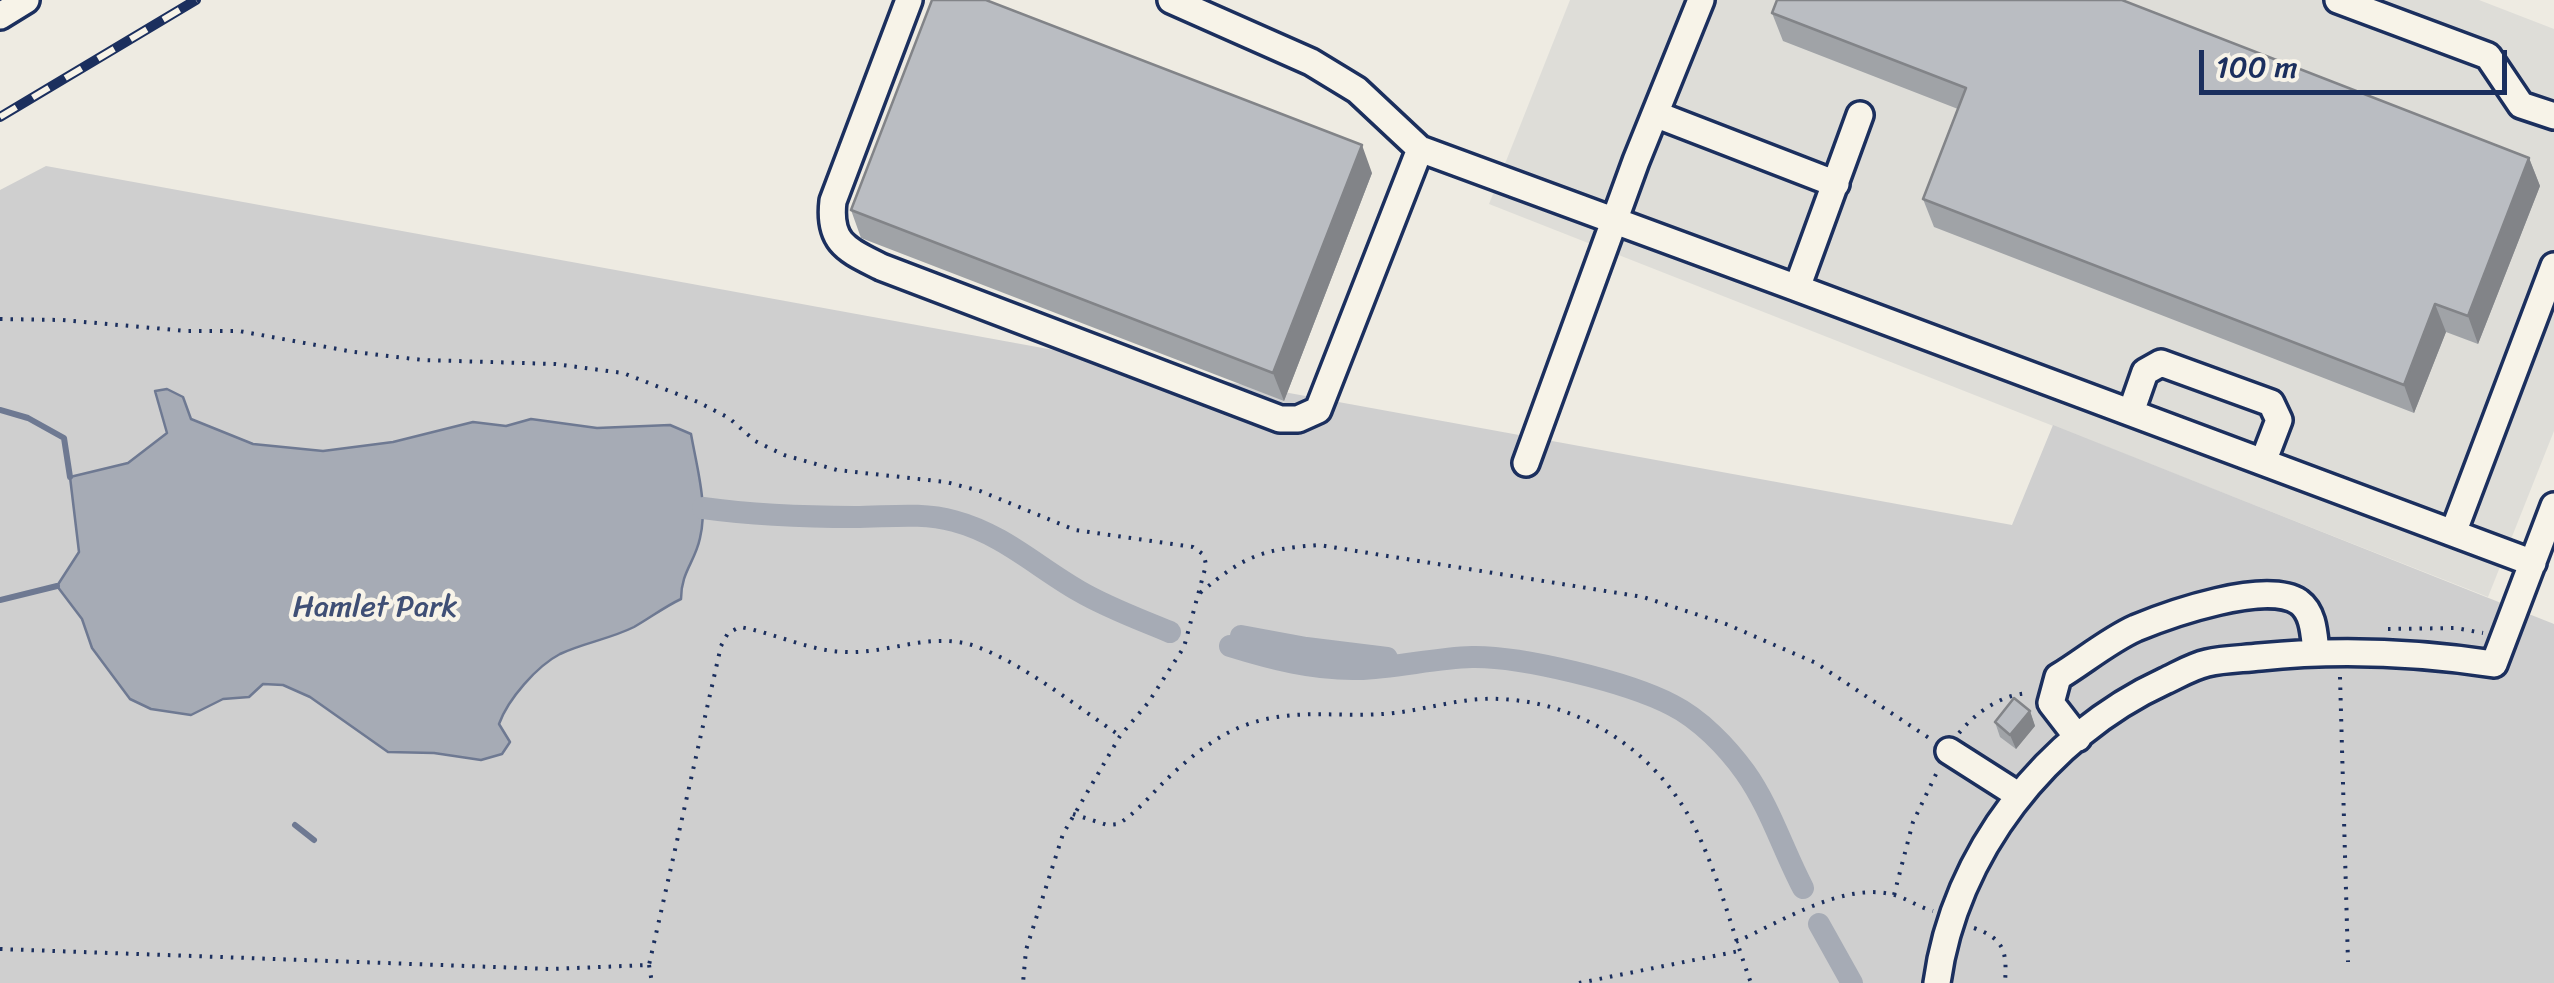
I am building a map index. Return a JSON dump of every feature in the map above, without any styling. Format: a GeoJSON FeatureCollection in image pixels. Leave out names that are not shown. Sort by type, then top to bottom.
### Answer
{"type":"FeatureCollection","features":[{"type":"Feature","properties":{"kind":"street"},"geometry":{"type":"LineString","coordinates":[[0,16],[26,0]]}},
{"type":"Feature","properties":{"kind":"street"},"geometry":{"type":"LineString","coordinates":[[909,0],[833,202],[830,222],[842,248],[882,267],[1280,419],[1298,419],[1318,410],[1420,149]]}},
{"type":"Feature","properties":{"kind":"street"},"geometry":{"type":"LineString","coordinates":[[1171,0],[1358,90],[1420,149],[2533,562]]}},
{"type":"Feature","properties":{"kind":"street"},"geometry":{"type":"LineString","coordinates":[[1526,463],[1614,220],[1701,0]]}},
{"type":"Feature","properties":{"kind":"street"},"geometry":{"type":"LineString","coordinates":[[2338,0],[2488,56],[2521,105],[2554,116]]}},
{"type":"Feature","properties":{"kind":"street"},"geometry":{"type":"LineString","coordinates":[[1655,114],[1836,184]]}},
{"type":"Feature","properties":{"kind":"street"},"geometry":{"type":"LineString","coordinates":[[1797,288],[1860,116]]}},
{"type":"Feature","properties":{"kind":"street"},"geometry":{"type":"LineString","coordinates":[[2452,532],[2554,266]]}},
{"type":"Feature","properties":{"kind":"street"},"geometry":{"type":"LineString","coordinates":[[2131,412],[2145,372],[2161,364],[2270,403],[2279,420],[2263,462]]}},
{"type":"Feature","properties":{"kind":"street"},"geometry":{"type":"LineString","coordinates":[[1937,983],[1942,947],[1971,868],[2018,796],[2078,738],[2127,698],[2206,663],[2316,652],[2422,653],[2494,664],[2554,506]]}},
{"type":"Feature","properties":{"kind":"street"},"geometry":{"type":"LineString","coordinates":[[2078,738],[2052,703],[2058,678],[2133,629],[2222,600],[2278,595],[2300,603],[2312,619],[2316,652]]}},
{"type":"Feature","properties":{"kind":"street"},"geometry":{"type":"LineString","coordinates":[[1949,751],[2018,796]]}},
{"type":"Feature","properties":{"kind":"path"},"geometry":{"type":"LineString","coordinates":[[0,319],[239,331],[424,360],[556,364],[623,373],[698,402],[784,455],[837,470],[946,482],[980,491],[1075,530],[1193,547],[1204,554],[1206,565],[1184,647],[1148,703],[1120,736],[1073,814],[1042,893],[1026,950],[1024,983]]}},
{"type":"Feature","properties":{"kind":"path"},"geometry":{"type":"LineString","coordinates":[[1198,595],[1235,564],[1275,548],[1319,545],[1644,597],[1726,624],[1816,663],[1949,751]]}},
{"type":"Feature","properties":{"kind":"path"},"geometry":{"type":"LineString","coordinates":[[652,983],[650,965],[721,646],[728,633],[740,627],[848,652],[926,640],[974,646],[1046,686],[1120,736]]}},
{"type":"Feature","properties":{"kind":"path"},"geometry":{"type":"LineString","coordinates":[[2340,670],[2348,962]]}},
{"type":"Feature","properties":{"kind":"path"},"geometry":{"type":"LineString","coordinates":[[1073,814],[1095,822],[1118,824],[1205,747],[1241,726],[1276,717],[1302,712],[1385,714],[1473,700],[1524,702],[1559,709],[1605,729],[1654,770],[1697,832],[1750,983]]}},
{"type":"Feature","properties":{"kind":"path"},"geometry":{"type":"LineString","coordinates":[[1736,942],[1827,900],[1878,892],[1918,907]]}},
{"type":"Feature","properties":{"kind":"path"},"geometry":{"type":"LineString","coordinates":[[1984,932],[2000,941],[2007,952],[2005,983]]}},
{"type":"Feature","properties":{"kind":"path"},"geometry":{"type":"LineString","coordinates":[[0,949],[550,969],[650,965]]}},
{"type":"Feature","properties":{"kind":"path"},"geometry":{"type":"LineString","coordinates":[[1579,983],[1739,951]]}},
{"type":"Feature","properties":{"kind":"shaded area"},"geometry":{"type":"Polygon","coordinates":[[[1570,0],[2479,0],[2554,29],[2554,431],[2488,597],[1489,204],[1570,0]]]}},
{"type":"Feature","properties":{"kind":"shaded area"},"geometry":{"type":"Polygon","coordinates":[[[167,389],[183,397],[191,419],[253,444],[323,451],[393,442],[473,422],[506,426],[531,419],[597,428],[670,425],[691,434],[702,500],[700,538],[683,581],[681,599],[634,627],[569,650],[542,666],[503,714],[499,724],[510,742],[502,754],[481,760],[388,752],[310,697],[283,685],[263,684],[249,697],[223,699],[191,715],[151,709],[130,699],[92,648],[82,619],[57,586],[79,552],[70,477],[128,463],[167,433],[155,391],[167,389]]]}},
{"type":"Feature","properties":{"kind":"green space","name":"Hamlet Park"},"geometry":{"type":"Polygon","coordinates":[[[46,166],[2012,525],[2053,425],[2554,624],[2554,983],[0,983],[0,190],[46,166]]]}},
{"type":"Feature","properties":{"kind":"building"},"geometry":{"type":"Polygon","coordinates":[[[932,0],[986,0],[1362,145],[1273,373],[851,210],[932,0]]]}},
{"type":"Feature","properties":{"kind":"building"},"geometry":{"type":"Polygon","coordinates":[[[1777,0],[2122,0],[2529,158],[2468,316],[2435,304],[2404,385],[1923,199],[1966,88],[1772,13],[1777,0]]]}},
{"type":"Feature","properties":{"kind":"building"},"geometry":{"type":"Polygon","coordinates":[[[2014,698],[2030,711],[2010,735],[1995,722],[2014,698]]]}},
{"type":"Feature","properties":{"kind":"waterway"},"geometry":{"type":"LineString","coordinates":[[0,410],[28,418],[64,438],[70,477]]}},
{"type":"Feature","properties":{"kind":"waterway"},"geometry":{"type":"LineString","coordinates":[[703,508],[798,516],[917,516],[954,521],[1004,543],[1090,597],[1170,632]]}},
{"type":"Feature","properties":{"kind":"waterway"},"geometry":{"type":"LineString","coordinates":[[0,600],[57,586]]}},
{"type":"Feature","properties":{"kind":"waterway"},"geometry":{"type":"LineString","coordinates":[[1241,636],[1387,658]]}},
{"type":"Feature","properties":{"kind":"waterway"},"geometry":{"type":"LineString","coordinates":[[1230,646],[1293,663],[1342,669],[1493,658],[1574,672],[1653,696],[1693,718],[1738,763],[1762,800],[1803,888]]}},
{"type":"Feature","properties":{"kind":"waterway"},"geometry":{"type":"LineString","coordinates":[[295,825],[314,840]]}},
{"type":"Feature","properties":{"kind":"waterway"},"geometry":{"type":"LineString","coordinates":[[1819,924],[1852,983]]}},
{"type":"Feature","properties":{"kind":"railway"},"geometry":{"type":"LineString","coordinates":[[0,117],[196,0]]}}]}
